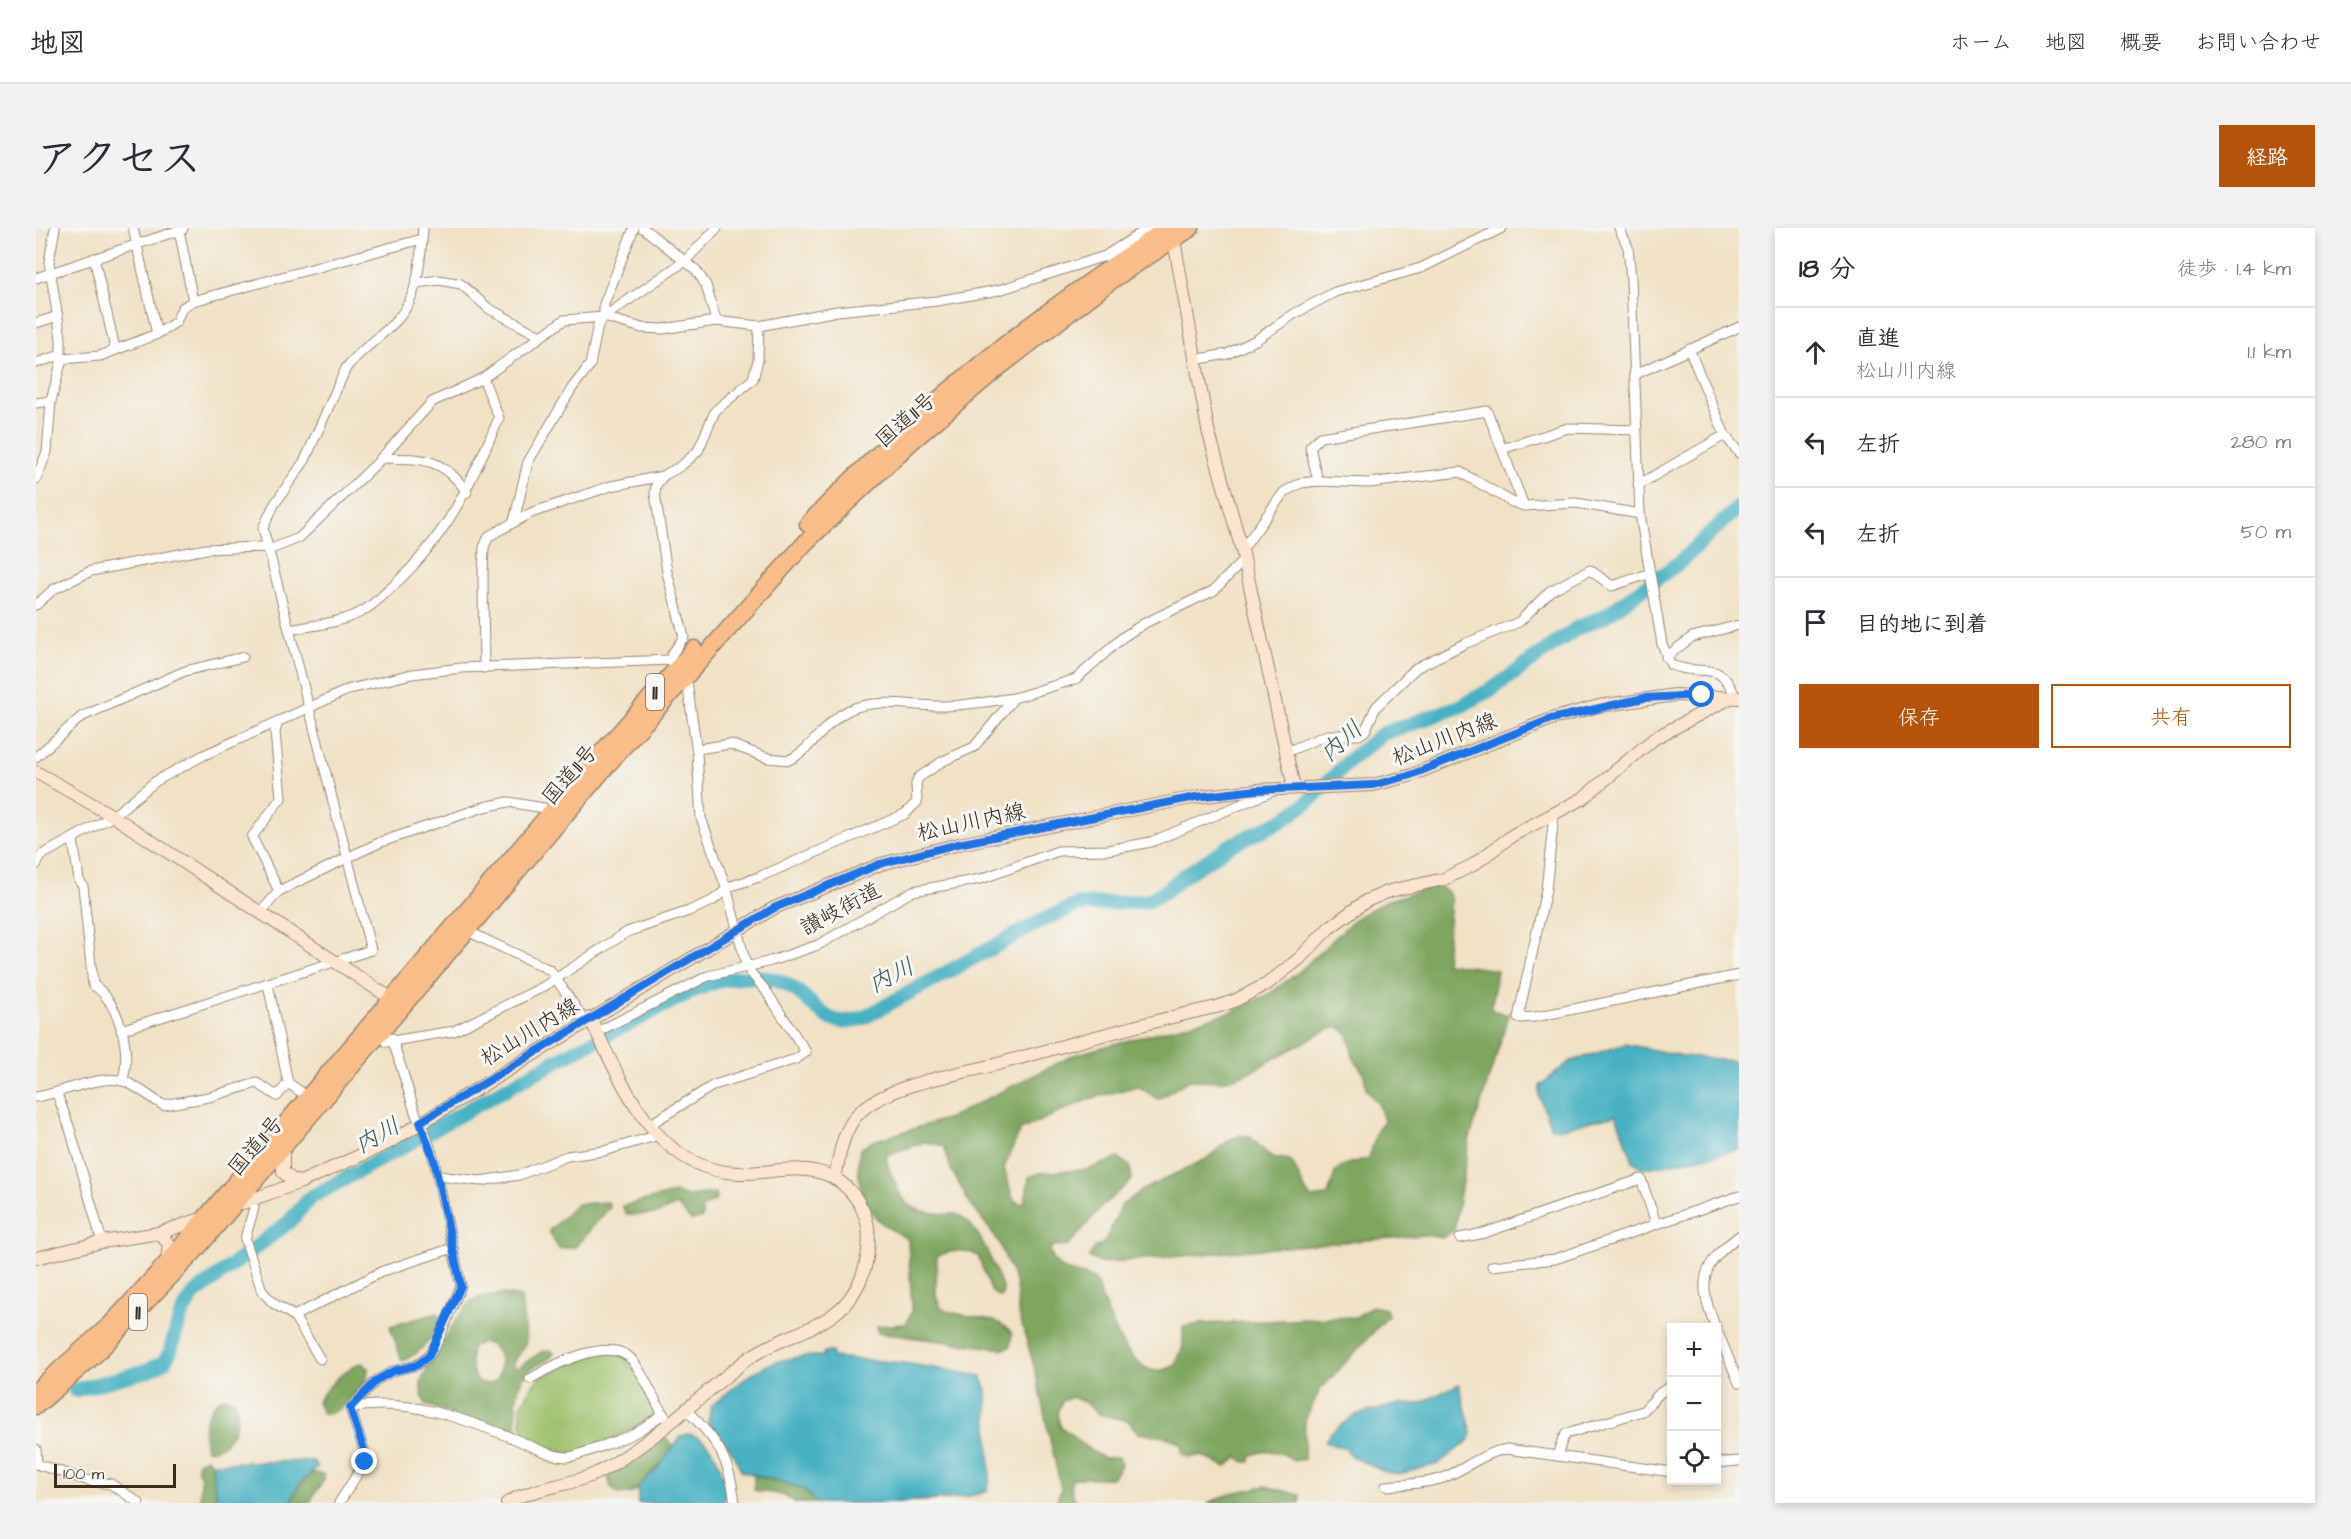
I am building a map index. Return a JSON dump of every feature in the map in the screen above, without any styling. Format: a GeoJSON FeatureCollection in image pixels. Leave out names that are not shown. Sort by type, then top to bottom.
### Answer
{"type":"FeatureCollection","features":[{"type":"Feature","properties":{"kind":"highway","name":"国道11号"},"geometry":{"type":"LineString","coordinates":[[36,1391],[112,1323],[166,1263],[308,1097],[396,1002],[555,817],[679,667],[910,443],[1042,332],[1171,232],[1191,228]]}},
{"type":"Feature","properties":{"kind":"highway","name":"国道11号"},"geometry":{"type":"LineString","coordinates":[[36,1406],[96,1354],[155,1296],[329,1095],[396,1002],[467,931],[555,817]]}},
{"type":"Feature","properties":{"kind":"street"},"geometry":{"type":"LineString","coordinates":[[36,479],[47,452],[51,401],[61,357],[58,316],[49,262],[55,228]]}},
{"type":"Feature","properties":{"kind":"street"},"geometry":{"type":"LineString","coordinates":[[133,228],[157,334]]}},
{"type":"Feature","properties":{"kind":"street"},"geometry":{"type":"LineString","coordinates":[[121,1030],[371,950],[263,528],[274,505],[305,460],[346,368],[396,320],[412,296],[417,283],[423,228]]}},
{"type":"Feature","properties":{"kind":"street"},"geometry":{"type":"LineString","coordinates":[[604,317],[604,304],[634,228]]}},
{"type":"Feature","properties":{"kind":"street"},"geometry":{"type":"LineString","coordinates":[[642,228],[696,270],[706,285],[716,321]]}},
{"type":"Feature","properties":{"kind":"street"},"geometry":{"type":"LineString","coordinates":[[514,521],[528,462],[572,388],[590,365],[598,325],[604,317],[685,261],[717,228]]}},
{"type":"Feature","properties":{"kind":"street"},"geometry":{"type":"LineString","coordinates":[[36,605],[54,589],[91,572],[206,549],[260,547],[270,549],[299,538],[381,458],[432,402],[483,378],[564,320],[604,317],[642,328],[662,329],[716,321],[759,326],[837,311],[937,301],[999,290],[1105,256],[1149,228]]}},
{"type":"Feature","properties":{"kind":"street"},"geometry":{"type":"LineString","coordinates":[[1194,360],[1227,354],[1256,340],[1294,314],[1335,292],[1362,283],[1390,279],[1421,268],[1502,228]]}},
{"type":"Feature","properties":{"kind":"street"},"geometry":{"type":"LineString","coordinates":[[835,1179],[842,1146],[851,1124],[859,1113],[879,1098],[935,1080],[1234,1001],[1282,974],[1329,927],[1366,901],[1390,891],[1444,879],[1460,872],[1513,836],[1582,799],[1655,738],[1737,697],[1728,680],[1717,671],[1684,671],[1671,665],[1666,657],[1649,576],[1640,514],[1628,247],[1619,228]]}},
{"type":"Feature","properties":{"kind":"street"},"geometry":{"type":"LineString","coordinates":[[36,278],[182,229],[193,301]]}},
{"type":"Feature","properties":{"kind":"street"},"geometry":{"type":"LineString","coordinates":[[1171,232],[1208,429],[1244,555],[1294,788]]}},
{"type":"Feature","properties":{"kind":"street"},"geometry":{"type":"LineString","coordinates":[[36,363],[61,357],[100,356],[115,348],[157,334],[176,322],[182,308],[193,301],[422,238]]}},
{"type":"Feature","properties":{"kind":"street"},"geometry":{"type":"LineString","coordinates":[[94,258],[115,348]]}},
{"type":"Feature","properties":{"kind":"street"},"geometry":{"type":"LineString","coordinates":[[417,283],[439,280],[461,284],[488,308],[540,336]]}},
{"type":"Feature","properties":{"kind":"street"},"geometry":{"type":"LineString","coordinates":[[36,323],[58,316]]}},
{"type":"Feature","properties":{"kind":"street"},"geometry":{"type":"LineString","coordinates":[[484,668],[482,610],[484,547],[489,536],[514,521],[611,486],[663,476],[681,466],[698,451],[715,411],[753,379],[758,360],[759,326]]}},
{"type":"Feature","properties":{"kind":"street"},"geometry":{"type":"LineString","coordinates":[[1634,375],[1739,327]]}},
{"type":"Feature","properties":{"kind":"street"},"geometry":{"type":"LineString","coordinates":[[1689,349],[1725,435],[1739,453]]}},
{"type":"Feature","properties":{"kind":"street"},"geometry":{"type":"LineString","coordinates":[[290,630],[351,617],[375,603],[427,551],[467,492],[499,418],[483,378]]}},
{"type":"Feature","properties":{"kind":"street"},"geometry":{"type":"LineString","coordinates":[[36,403],[51,401]]}},
{"type":"Feature","properties":{"kind":"street"},"geometry":{"type":"LineString","coordinates":[[1318,481],[1310,447],[1320,437],[1431,422],[1487,411],[1524,506]]}},
{"type":"Feature","properties":{"kind":"street"},"geometry":{"type":"LineString","coordinates":[[1502,449],[1568,428],[1636,430]]}},
{"type":"Feature","properties":{"kind":"street"},"geometry":{"type":"LineString","coordinates":[[1638,484],[1725,435]]}},
{"type":"Feature","properties":{"kind":"street"},"geometry":{"type":"LineString","coordinates":[[381,458],[426,459],[438,463],[449,470],[467,492]]}},
{"type":"Feature","properties":{"kind":"street"},"geometry":{"type":"LineString","coordinates":[[697,749],[730,744],[768,758],[789,760],[808,746],[834,719],[850,710],[871,705],[945,706],[1014,698],[1076,679],[1123,637],[1145,623],[1213,591],[1244,555],[1284,492],[1301,483],[1318,481],[1369,483],[1460,472],[1512,502],[1524,506],[1576,503],[1640,514]]}},
{"type":"Feature","properties":{"kind":"street"},"geometry":{"type":"LineString","coordinates":[[649,1125],[714,1085],[796,1059],[806,1052],[766,991],[748,970],[727,890],[701,819],[697,749],[679,667],[672,654],[684,637],[667,572],[655,493],[656,485],[663,476]]}},
{"type":"Feature","properties":{"kind":"street"},"geometry":{"type":"LineString","coordinates":[[1287,752],[1320,736],[1359,735],[1365,731],[1376,707],[1416,668],[1464,644],[1519,622],[1550,591],[1590,570],[1612,586],[1649,576]]}},
{"type":"Feature","properties":{"kind":"street"},"geometry":{"type":"LineString","coordinates":[[1666,657],[1692,637],[1739,625]]}},
{"type":"Feature","properties":{"kind":"street"},"geometry":{"type":"LineString","coordinates":[[36,757],[81,717],[185,671],[243,657]]}},
{"type":"Feature","properties":{"kind":"street"},"geometry":{"type":"LineString","coordinates":[[36,865],[39,851],[73,840],[113,816],[156,780],[350,689],[412,674],[484,668],[679,667]]}},
{"type":"Feature","properties":{"kind":"street","name":"松山川内線"},"geometry":{"type":"LineString","coordinates":[[36,1258],[102,1242],[159,1233],[205,1218],[301,1182],[388,1143],[422,1126],[587,1020],[736,930],[803,894],[880,864],[918,853],[1196,797],[1278,789],[1373,785],[1408,776],[1551,719],[1599,706],[1675,695],[1737,697]]}},
{"type":"Feature","properties":{"kind":"street"},"geometry":{"type":"LineString","coordinates":[[350,1408],[377,1380],[393,1371],[417,1365],[429,1356],[461,1286],[438,1176],[390,1040],[454,1031],[556,978],[627,932],[689,911],[712,901],[727,890],[905,814],[917,802],[915,784],[918,778],[943,761],[974,747],[1014,698]]}},
{"type":"Feature","properties":{"kind":"street"},"geometry":{"type":"LineString","coordinates":[[278,721],[275,732],[281,798],[252,837],[279,891]]}},
{"type":"Feature","properties":{"kind":"street"},"geometry":{"type":"LineString","coordinates":[[36,772],[113,816],[396,1002]]}},
{"type":"Feature","properties":{"kind":"street","name":"讃岐街道"},"geometry":{"type":"LineString","coordinates":[[599,1038],[692,983],[748,970],[818,945],[913,891],[981,879],[1058,851],[1108,850],[1151,842],[1278,789]]}},
{"type":"Feature","properties":{"kind":"street"},"geometry":{"type":"LineString","coordinates":[[261,912],[279,891],[349,857],[381,842],[484,807],[508,802],[544,808],[555,817]]}},
{"type":"Feature","properties":{"kind":"street"},"geometry":{"type":"LineString","coordinates":[[1554,815],[1546,890],[1518,1018],[1535,1017],[1739,975]]}},
{"type":"Feature","properties":{"kind":"street"},"geometry":{"type":"LineString","coordinates":[[73,840],[78,880],[83,886],[93,985],[108,998],[121,1030],[127,1068],[122,1081]]}},
{"type":"Feature","properties":{"kind":"street"},"geometry":{"type":"LineString","coordinates":[[350,1408],[389,1404],[420,1408],[513,1438],[540,1451],[568,1457],[635,1433],[685,1409],[750,1358],[771,1345],[835,1316],[855,1292],[867,1257],[867,1221],[851,1192],[835,1179],[805,1169],[725,1172],[693,1162],[649,1125],[622,1085],[599,1038],[550,970],[467,931]]}},
{"type":"Feature","properties":{"kind":"street"},"geometry":{"type":"LineString","coordinates":[[268,984],[288,1083],[308,1097]]}},
{"type":"Feature","properties":{"kind":"street"},"geometry":{"type":"LineString","coordinates":[[36,1097],[57,1094],[85,1083],[122,1081],[163,1105],[209,1097],[256,1083],[277,1096],[288,1083]]}},
{"type":"Feature","properties":{"kind":"street"},"geometry":{"type":"LineString","coordinates":[[57,1094],[70,1129],[102,1242]]}},
{"type":"Feature","properties":{"kind":"street"},"geometry":{"type":"LineString","coordinates":[[438,1176],[480,1181],[519,1174],[567,1156],[604,1150],[659,1135]]}},
{"type":"Feature","properties":{"kind":"street"},"geometry":{"type":"LineString","coordinates":[[284,1146],[283,1172],[294,1181],[301,1182]]}},
{"type":"Feature","properties":{"kind":"street"},"geometry":{"type":"LineString","coordinates":[[1460,1238],[1484,1233],[1641,1179],[1656,1223]]}},
{"type":"Feature","properties":{"kind":"street"},"geometry":{"type":"LineString","coordinates":[[1492,1266],[1555,1259],[1739,1196]]}},
{"type":"Feature","properties":{"kind":"street"},"geometry":{"type":"LineString","coordinates":[[251,1200],[254,1208],[245,1239],[262,1291],[273,1304],[294,1316],[320,1359]]}},
{"type":"Feature","properties":{"kind":"street"},"geometry":{"type":"LineString","coordinates":[[159,1233],[169,1244],[166,1263]]}},
{"type":"Feature","properties":{"kind":"street"},"geometry":{"type":"LineString","coordinates":[[1714,1323],[1706,1303],[1704,1278],[1713,1258],[1739,1236]]}},
{"type":"Feature","properties":{"kind":"street"},"geometry":{"type":"LineString","coordinates":[[294,1316],[383,1271],[453,1248]]}},
{"type":"Feature","properties":{"kind":"street"},"geometry":{"type":"LineString","coordinates":[[1721,1346],[1739,1383]]}},
{"type":"Feature","properties":{"kind":"street"},"geometry":{"type":"LineString","coordinates":[[530,1379],[581,1355],[598,1350],[615,1351],[632,1361],[666,1418]]}},
{"type":"Feature","properties":{"kind":"street"},"geometry":{"type":"LineString","coordinates":[[1557,1456],[1566,1434],[1643,1411],[1667,1388]]}},
{"type":"Feature","properties":{"kind":"street"},"geometry":{"type":"LineString","coordinates":[[339,1503],[365,1462],[365,1453],[350,1408]]}},
{"type":"Feature","properties":{"kind":"street"},"geometry":{"type":"LineString","coordinates":[[685,1409],[703,1426],[723,1454],[732,1479],[735,1503]]}},
{"type":"Feature","properties":{"kind":"street"},"geometry":{"type":"LineString","coordinates":[[507,1503],[596,1473],[666,1418]]}},
{"type":"Feature","properties":{"kind":"street"},"geometry":{"type":"LineString","coordinates":[[36,1449],[37,1464],[90,1481],[111,1484],[139,1503]]}},
{"type":"Feature","properties":{"kind":"street"},"geometry":{"type":"LineString","coordinates":[[1386,1486],[1443,1478],[1492,1452],[1518,1449],[1667,1471]]}},
{"type":"Feature","properties":{"kind":"street"},"geometry":{"type":"LineString","coordinates":[[1721,1463],[1739,1461]]}},
{"type":"Feature","properties":{"kind":"green space"},"geometry":{"type":"Polygon","coordinates":[[[1438,886],[1447,891],[1451,898],[1446,963],[1497,970],[1491,1010],[1509,1015],[1469,1141],[1454,1230],[1442,1238],[1425,1235],[1100,1263],[1089,1257],[1094,1248],[1104,1243],[1122,1205],[1144,1189],[1206,1159],[1229,1140],[1241,1135],[1250,1137],[1271,1157],[1290,1160],[1311,1198],[1327,1196],[1337,1169],[1369,1158],[1378,1128],[1384,1121],[1379,1105],[1366,1089],[1364,1074],[1353,1057],[1348,1034],[1339,1027],[1326,1030],[1246,1074],[1222,1081],[1189,1080],[1158,1099],[1138,1086],[1089,1099],[1020,1130],[1004,1168],[1013,1199],[1020,1204],[1025,1202],[1029,1177],[1040,1173],[1089,1169],[1118,1158],[1130,1166],[1132,1180],[1101,1207],[1069,1245],[1064,1247],[1055,1245],[1050,1248],[1053,1258],[1062,1268],[1095,1280],[1117,1334],[1135,1359],[1145,1367],[1157,1371],[1175,1366],[1183,1346],[1183,1327],[1200,1324],[1356,1317],[1372,1306],[1386,1309],[1388,1316],[1320,1390],[1305,1420],[1304,1459],[1293,1461],[1279,1453],[1263,1452],[1252,1455],[1250,1462],[1244,1462],[1237,1457],[1226,1467],[1201,1455],[1189,1458],[1182,1453],[1182,1444],[1177,1441],[1138,1433],[1129,1421],[1098,1414],[1086,1403],[1072,1397],[1062,1401],[1057,1413],[1060,1426],[1091,1451],[1104,1458],[1119,1457],[1121,1465],[1112,1478],[1071,1480],[1072,1493],[1077,1503],[1056,1503],[1061,1489],[1034,1366],[1018,1311],[1016,1284],[999,1242],[967,1199],[951,1169],[944,1146],[925,1142],[887,1155],[890,1172],[907,1203],[926,1212],[957,1214],[973,1228],[986,1248],[1003,1290],[999,1297],[991,1291],[978,1256],[963,1251],[948,1252],[937,1256],[936,1296],[941,1308],[949,1312],[999,1323],[1012,1334],[1010,1347],[1003,1349],[878,1333],[877,1326],[906,1324],[912,1311],[908,1240],[878,1220],[866,1202],[860,1181],[860,1149],[873,1141],[949,1118],[1074,1055],[1232,1012],[1269,994],[1300,971],[1357,917],[1388,900],[1438,886]]]}},
{"type":"Feature","properties":{"kind":"green space"},"geometry":{"type":"Polygon","coordinates":[[[675,1193],[685,1196],[715,1193],[716,1200],[702,1208],[702,1218],[691,1221],[677,1205],[656,1214],[627,1215],[622,1206],[675,1193]]]}},
{"type":"Feature","properties":{"kind":"green space"},"geometry":{"type":"Polygon","coordinates":[[[608,1202],[610,1207],[575,1247],[559,1249],[549,1231],[577,1204],[608,1202]]]}},
{"type":"Feature","properties":{"kind":"green space"},"geometry":{"type":"Polygon","coordinates":[[[503,1294],[521,1297],[526,1342],[512,1364],[516,1369],[541,1352],[551,1350],[554,1353],[546,1361],[531,1369],[521,1382],[516,1399],[517,1433],[511,1435],[426,1405],[421,1389],[421,1383],[436,1353],[467,1306],[479,1298],[503,1294]],[[483,1343],[472,1346],[471,1356],[475,1378],[478,1382],[488,1384],[496,1381],[500,1369],[498,1352],[483,1343]]]}},
{"type":"Feature","properties":{"kind":"green space"},"geometry":{"type":"Polygon","coordinates":[[[438,1313],[442,1320],[430,1339],[421,1350],[402,1361],[390,1326],[438,1313]]]}},
{"type":"Feature","properties":{"kind":"green space"},"geometry":{"type":"Polygon","coordinates":[[[598,1353],[620,1355],[629,1361],[660,1412],[612,1439],[567,1455],[533,1444],[526,1438],[521,1423],[521,1406],[534,1383],[543,1376],[598,1353]]]}},
{"type":"Feature","properties":{"kind":"green space"},"geometry":{"type":"Polygon","coordinates":[[[362,1363],[368,1368],[367,1380],[342,1407],[323,1414],[317,1402],[343,1373],[362,1363]]]}},
{"type":"Feature","properties":{"kind":"green space"},"geometry":{"type":"Polygon","coordinates":[[[223,1397],[235,1399],[236,1424],[228,1440],[222,1445],[206,1449],[204,1434],[208,1413],[223,1397]]]}},
{"type":"Feature","properties":{"kind":"green space"},"geometry":{"type":"Polygon","coordinates":[[[665,1438],[670,1441],[673,1450],[633,1493],[619,1495],[611,1487],[608,1477],[665,1438]]]}},
{"type":"Feature","properties":{"kind":"green space"},"geometry":{"type":"Polygon","coordinates":[[[207,1458],[211,1463],[218,1503],[200,1503],[201,1478],[197,1468],[198,1462],[207,1458]]]}},
{"type":"Feature","properties":{"kind":"green space"},"geometry":{"type":"Polygon","coordinates":[[[313,1473],[323,1474],[325,1478],[309,1503],[292,1503],[300,1486],[313,1473]]]}},
{"type":"Feature","properties":{"kind":"green space"},"geometry":{"type":"Polygon","coordinates":[[[754,1475],[802,1488],[817,1503],[795,1503],[786,1496],[754,1490],[754,1475]]]}},
{"type":"Feature","properties":{"kind":"green space"},"geometry":{"type":"Polygon","coordinates":[[[1265,1486],[1300,1495],[1299,1503],[1208,1503],[1232,1493],[1265,1486]]]}},
{"type":"Feature","properties":{"kind":"water"},"geometry":{"type":"Polygon","coordinates":[[[1625,1044],[1683,1056],[1735,1061],[1739,1072],[1739,1150],[1643,1169],[1633,1161],[1616,1115],[1562,1128],[1551,1128],[1539,1096],[1540,1086],[1569,1062],[1625,1044]]]}},
{"type":"Feature","properties":{"kind":"water"},"geometry":{"type":"Polygon","coordinates":[[[824,1352],[832,1352],[832,1357],[904,1363],[981,1376],[987,1390],[990,1478],[987,1491],[974,1495],[932,1500],[817,1503],[802,1488],[742,1471],[730,1448],[708,1423],[711,1406],[761,1368],[787,1359],[823,1356],[824,1352]]]}},
{"type":"Feature","properties":{"kind":"water"},"geometry":{"type":"Polygon","coordinates":[[[1459,1384],[1472,1434],[1468,1441],[1438,1464],[1399,1474],[1385,1472],[1352,1457],[1346,1449],[1325,1442],[1330,1433],[1355,1415],[1400,1404],[1419,1404],[1459,1384]]]}},
{"type":"Feature","properties":{"kind":"water"},"geometry":{"type":"Polygon","coordinates":[[[688,1434],[698,1437],[712,1450],[723,1479],[726,1498],[722,1503],[638,1503],[638,1487],[658,1468],[681,1436],[688,1434]]]}},
{"type":"Feature","properties":{"kind":"water"},"geometry":{"type":"Polygon","coordinates":[[[313,1461],[318,1467],[299,1484],[292,1503],[218,1503],[211,1463],[313,1461]]]}},
{"type":"Feature","properties":{"kind":"waterway","name":"内川"},"geometry":{"type":"LineString","coordinates":[[75,1390],[149,1370],[164,1362],[170,1352],[180,1317],[193,1295],[289,1222],[311,1197],[588,1044],[687,994],[723,980],[747,977],[771,979],[797,991],[829,1018],[849,1021],[863,1018],[1043,920],[1077,905],[1148,901],[1231,845],[1283,820],[1307,803],[1351,759],[1382,734],[1461,706],[1494,688],[1577,628],[1605,616],[1680,562],[1739,507]]}},
{"type":"Feature","properties":{"kind":"route"},"geometry":{"type":"LineString","coordinates":[[365,1462],[365,1453],[350,1408],[361,1393],[377,1380],[393,1371],[417,1365],[429,1356],[438,1341],[461,1286],[434,1160],[420,1122],[774,908],[840,879],[918,853],[1228,792],[1373,785],[1408,776],[1551,719],[1599,706],[1644,698],[1702,695]]}}]}
